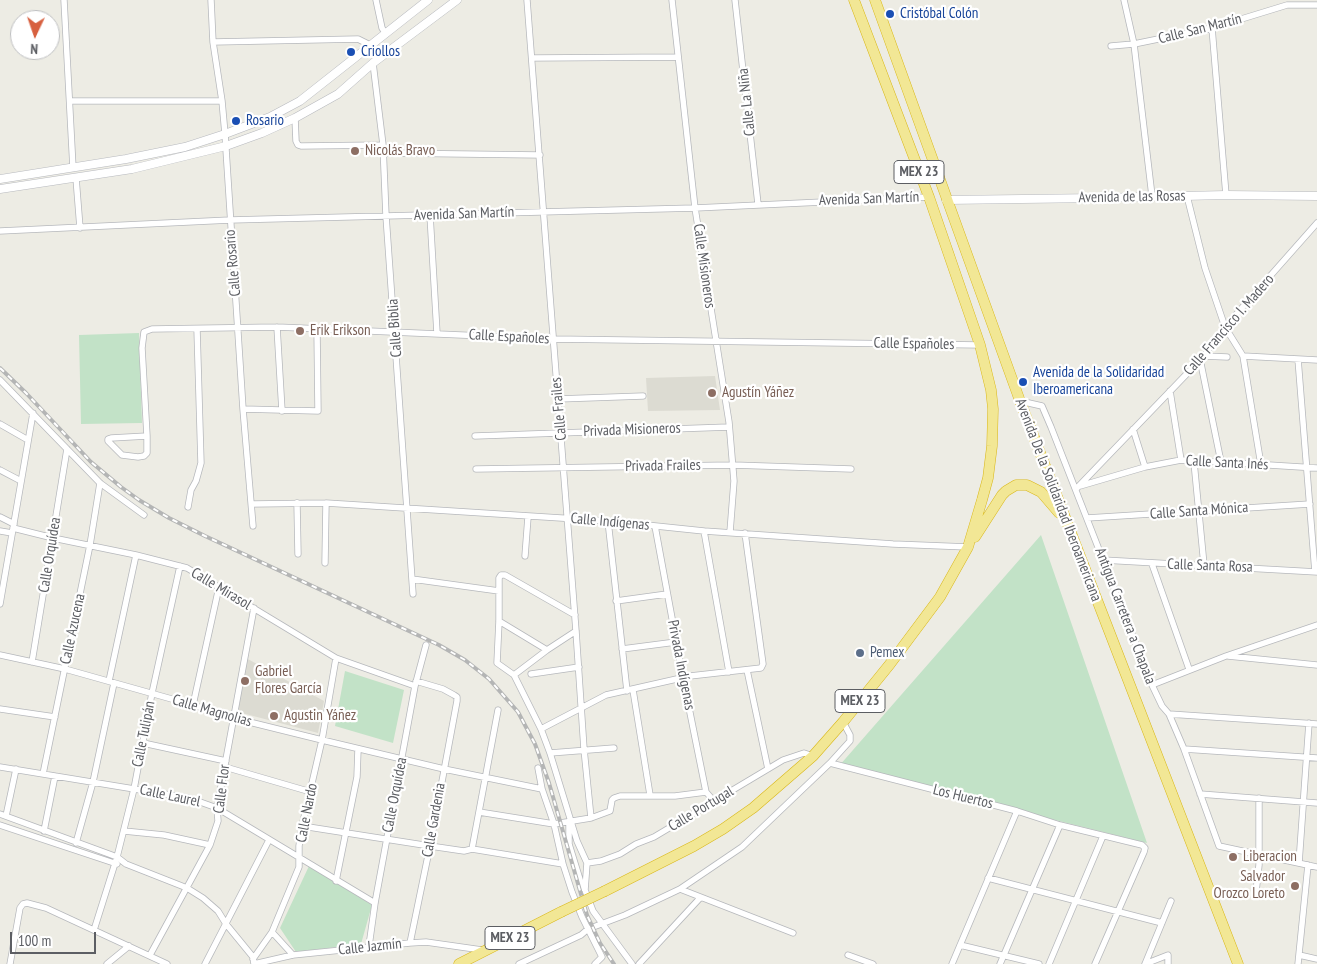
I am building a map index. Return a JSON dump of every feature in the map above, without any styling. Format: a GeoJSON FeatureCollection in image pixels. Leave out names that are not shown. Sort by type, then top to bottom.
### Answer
{"type":"FeatureCollection","features":[{"type":"Feature","properties":{"kind":"highway","name":"Avenida De la Solidaridad Iberoamericana"},"geometry":{"type":"LineString","coordinates":[[486,950],[694,846],[753,808],[813,756],[843,722],[924,619],[954,574],[968,547],[988,478],[992,446],[993,409],[991,390],[980,345],[929,197],[854,0]]}},
{"type":"Feature","properties":{"kind":"highway","name":"Avenida De la Solidaridad Iberoamericana"},"geometry":{"type":"LineString","coordinates":[[875,0],[1020,401],[1238,964]]}},
{"type":"Feature","properties":{"kind":"highway"},"geometry":{"type":"LineString","coordinates":[[968,547],[1002,495],[1016,485],[1027,485],[1042,492],[1067,524]]}},
{"type":"Feature","properties":{"kind":"highway","name":"MEX 23"},"geometry":{"type":"LineString","coordinates":[[459,964],[486,950]]}},
{"type":"Feature","properties":{"kind":"street"},"geometry":{"type":"LineString","coordinates":[[64,0],[73,168]]}},
{"type":"Feature","properties":{"kind":"street","name":"Calle Rosario"},"geometry":{"type":"LineString","coordinates":[[211,0],[213,42],[222,101],[226,146],[243,409],[253,526]]}},
{"type":"Feature","properties":{"kind":"street"},"geometry":{"type":"LineString","coordinates":[[376,0],[382,28],[386,34]]}},
{"type":"Feature","properties":{"kind":"street"},"geometry":{"type":"LineString","coordinates":[[0,179],[126,159],[185,147],[270,117],[300,101],[428,0]]}},
{"type":"Feature","properties":{"kind":"street"},"geometry":{"type":"LineString","coordinates":[[0,189],[141,167],[226,146],[262,133],[295,118],[338,94],[373,63],[457,0]]}},
{"type":"Feature","properties":{"kind":"street","name":"Calle Frailes"},"geometry":{"type":"LineString","coordinates":[[527,0],[584,749],[591,818]]}},
{"type":"Feature","properties":{"kind":"street","name":"Calle Misioneros"},"geometry":{"type":"LineString","coordinates":[[672,0],[696,208],[729,426],[734,481],[730,532]]}},
{"type":"Feature","properties":{"kind":"street","name":"Calle La Niña"},"geometry":{"type":"LineString","coordinates":[[736,0],[758,204]]}},
{"type":"Feature","properties":{"kind":"street"},"geometry":{"type":"LineString","coordinates":[[1124,0],[1134,44],[1152,196]]}},
{"type":"Feature","properties":{"kind":"street","name":"Calle San Martín"},"geometry":{"type":"LineString","coordinates":[[1111,46],[1134,44],[1212,28],[1281,3],[1317,5]]}},
{"type":"Feature","properties":{"kind":"street"},"geometry":{"type":"LineString","coordinates":[[1212,28],[1226,195]]}},
{"type":"Feature","properties":{"kind":"street"},"geometry":{"type":"LineString","coordinates":[[213,42],[358,39],[372,46]]}},
{"type":"Feature","properties":{"kind":"street"},"geometry":{"type":"LineString","coordinates":[[532,58],[678,57]]}},
{"type":"Feature","properties":{"kind":"street","name":"Calle Biblia"},"geometry":{"type":"LineString","coordinates":[[373,63],[384,153],[386,216],[413,594]]}},
{"type":"Feature","properties":{"kind":"street"},"geometry":{"type":"LineString","coordinates":[[70,101],[222,101]]}},
{"type":"Feature","properties":{"kind":"street"},"geometry":{"type":"LineString","coordinates":[[295,118],[296,141],[301,146],[383,145]]}},
{"type":"Feature","properties":{"kind":"street"},"geometry":{"type":"LineString","coordinates":[[384,153],[540,155]]}},
{"type":"Feature","properties":{"kind":"street"},"geometry":{"type":"LineString","coordinates":[[76,178],[80,228]]}},
{"type":"Feature","properties":{"kind":"street","name":"Avenida de las Rosas"},"geometry":{"type":"LineString","coordinates":[[946,200],[1226,195],[1317,196]]}},
{"type":"Feature","properties":{"kind":"street"},"geometry":{"type":"LineString","coordinates":[[1187,196],[1205,268],[1225,327],[1242,356],[1261,465]]}},
{"type":"Feature","properties":{"kind":"street","name":"Avenida San Martín"},"geometry":{"type":"LineString","coordinates":[[0,231],[230,220],[696,208],[929,197]]}},
{"type":"Feature","properties":{"kind":"street"},"geometry":{"type":"LineString","coordinates":[[430,215],[437,333]]}},
{"type":"Feature","properties":{"kind":"street","name":"Calle Francisco I. Madero"},"geometry":{"type":"LineString","coordinates":[[1078,488],[1202,358],[1225,327],[1317,223]]}},
{"type":"Feature","properties":{"kind":"street"},"geometry":{"type":"LineString","coordinates":[[278,327],[282,411]]}},
{"type":"Feature","properties":{"kind":"street","name":"Calle Españoles"},"geometry":{"type":"LineString","coordinates":[[147,436],[111,438],[108,439],[108,442],[122,455],[144,456],[147,453],[147,436],[142,335],[146,330],[152,329],[278,327],[553,339],[980,345]]}},
{"type":"Feature","properties":{"kind":"street"},"geometry":{"type":"LineString","coordinates":[[243,409],[318,411],[320,408],[316,328]]}},
{"type":"Feature","properties":{"kind":"street"},"geometry":{"type":"LineString","coordinates":[[188,507],[201,463],[197,329]]}},
{"type":"Feature","properties":{"kind":"street"},"geometry":{"type":"LineString","coordinates":[[1221,462],[1202,358],[1227,356]]}},
{"type":"Feature","properties":{"kind":"street"},"geometry":{"type":"LineString","coordinates":[[1242,356],[1317,360]]}},
{"type":"Feature","properties":{"kind":"street"},"geometry":{"type":"LineString","coordinates":[[1298,360],[1316,572]]}},
{"type":"Feature","properties":{"kind":"street"},"geometry":{"type":"LineString","coordinates":[[0,380],[100,483],[144,515]]}},
{"type":"Feature","properties":{"kind":"street"},"geometry":{"type":"LineString","coordinates":[[1170,391],[1181,460]]}},
{"type":"Feature","properties":{"kind":"street"},"geometry":{"type":"LineString","coordinates":[[558,399],[643,396]]}},
{"type":"Feature","properties":{"kind":"street","name":"Antigua Carretera a Chapala"},"geometry":{"type":"LineString","coordinates":[[1020,401],[1042,406],[1078,488],[1087,518],[1152,685],[1162,706],[1169,714],[1184,749],[1220,846],[1259,854]]}},
{"type":"Feature","properties":{"kind":"street"},"geometry":{"type":"LineString","coordinates":[[0,604],[33,413]]}},
{"type":"Feature","properties":{"kind":"street"},"geometry":{"type":"LineString","coordinates":[[0,424],[28,440]]}},
{"type":"Feature","properties":{"kind":"street","name":"Privada Misioneros"},"geometry":{"type":"LineString","coordinates":[[475,436],[729,426]]}},
{"type":"Feature","properties":{"kind":"street"},"geometry":{"type":"LineString","coordinates":[[1133,429],[1145,467]]}},
{"type":"Feature","properties":{"kind":"street","name":"Calle Orquídea"},"geometry":{"type":"LineString","coordinates":[[32,662],[67,449]]}},
{"type":"Feature","properties":{"kind":"street","name":"Calle Santa Inés"},"geometry":{"type":"LineString","coordinates":[[1078,488],[1145,467],[1181,460],[1317,468]]}},
{"type":"Feature","properties":{"kind":"street"},"geometry":{"type":"LineString","coordinates":[[1194,462],[1197,511],[1204,565]]}},
{"type":"Feature","properties":{"kind":"street","name":"Privada Frailes"},"geometry":{"type":"LineString","coordinates":[[476,469],[732,465],[851,469]]}},
{"type":"Feature","properties":{"kind":"street"},"geometry":{"type":"LineString","coordinates":[[0,470],[21,481]]}},
{"type":"Feature","properties":{"kind":"street","name":"Calle Azucena"},"geometry":{"type":"LineString","coordinates":[[43,774],[90,545],[100,483]]}},
{"type":"Feature","properties":{"kind":"street"},"geometry":{"type":"LineString","coordinates":[[326,503],[326,563]]}},
{"type":"Feature","properties":{"kind":"street","name":"Calle Indígenas"},"geometry":{"type":"LineString","coordinates":[[252,504],[326,503],[893,544],[968,547]]}},
{"type":"Feature","properties":{"kind":"street"},"geometry":{"type":"LineString","coordinates":[[297,504],[298,554]]}},
{"type":"Feature","properties":{"kind":"street","name":"Calle Santa Mónica"},"geometry":{"type":"LineString","coordinates":[[1087,518],[1310,504]]}},
{"type":"Feature","properties":{"kind":"street"},"geometry":{"type":"LineString","coordinates":[[0,517],[13,529]]}},
{"type":"Feature","properties":{"kind":"street"},"geometry":{"type":"LineString","coordinates":[[525,556],[528,517]]}},
{"type":"Feature","properties":{"kind":"street"},"geometry":{"type":"LineString","coordinates":[[608,522],[622,649],[650,795]]}},
{"type":"Feature","properties":{"kind":"street","name":"Privada Indígenas"},"geometry":{"type":"LineString","coordinates":[[655,526],[706,792]]}},
{"type":"Feature","properties":{"kind":"street","name":"Calle Mirasol"},"geometry":{"type":"LineString","coordinates":[[0,531],[13,529],[180,566],[219,587],[336,658],[415,684],[442,689],[457,697]]}},
{"type":"Feature","properties":{"kind":"street"},"geometry":{"type":"LineString","coordinates":[[704,531],[729,672]]}},
{"type":"Feature","properties":{"kind":"street"},"geometry":{"type":"LineString","coordinates":[[541,729],[606,695],[683,678],[759,669],[763,666],[745,533]]}},
{"type":"Feature","properties":{"kind":"street"},"geometry":{"type":"LineString","coordinates":[[76,843],[93,782],[136,555]]}},
{"type":"Feature","properties":{"kind":"street","name":"Calle Santa Rosa"},"geometry":{"type":"LineString","coordinates":[[1103,560],[1316,572]]}},
{"type":"Feature","properties":{"kind":"street"},"geometry":{"type":"LineString","coordinates":[[1152,564],[1189,669]]}},
{"type":"Feature","properties":{"kind":"street","name":"Calle Tulipán"},"geometry":{"type":"LineString","coordinates":[[94,930],[124,831],[180,566]]}},
{"type":"Feature","properties":{"kind":"street"},"geometry":{"type":"LineString","coordinates":[[575,615],[505,576],[501,575],[499,578],[497,664],[514,675],[541,729],[577,841],[587,863],[585,890]]}},
{"type":"Feature","properties":{"kind":"street"},"geometry":{"type":"LineString","coordinates":[[412,579],[498,591]]}},
{"type":"Feature","properties":{"kind":"street"},"geometry":{"type":"LineString","coordinates":[[192,705],[219,587]]}},
{"type":"Feature","properties":{"kind":"street"},"geometry":{"type":"LineString","coordinates":[[616,601],[667,594]]}},
{"type":"Feature","properties":{"kind":"street","name":"Calle Flor"},"geometry":{"type":"LineString","coordinates":[[150,956],[210,846],[218,821],[218,808],[225,764],[254,608]]}},
{"type":"Feature","properties":{"kind":"street"},"geometry":{"type":"LineString","coordinates":[[499,621],[547,650]]}},
{"type":"Feature","properties":{"kind":"street"},"geometry":{"type":"LineString","coordinates":[[1152,685],[1189,669],[1317,625]]}},
{"type":"Feature","properties":{"kind":"street"},"geometry":{"type":"LineString","coordinates":[[514,675],[576,631]]}},
{"type":"Feature","properties":{"kind":"street"},"geometry":{"type":"LineString","coordinates":[[622,649],[676,642]]}},
{"type":"Feature","properties":{"kind":"street","name":"Calle Orquídea"},"geometry":{"type":"LineString","coordinates":[[369,946],[415,684],[426,645]]}},
{"type":"Feature","properties":{"kind":"street","name":"Calle Magnolias"},"geometry":{"type":"LineString","coordinates":[[0,655],[65,668],[233,718],[358,749],[542,789]]}},
{"type":"Feature","properties":{"kind":"street"},"geometry":{"type":"LineString","coordinates":[[1226,656],[1317,665]]}},
{"type":"Feature","properties":{"kind":"street","name":"Calle Nardo"},"geometry":{"type":"LineString","coordinates":[[254,962],[272,932],[299,867],[299,846],[302,826],[322,740],[336,658]]}},
{"type":"Feature","properties":{"kind":"street"},"geometry":{"type":"LineString","coordinates":[[531,674],[578,667]]}},
{"type":"Feature","properties":{"kind":"street"},"geometry":{"type":"LineString","coordinates":[[747,670],[768,769]]}},
{"type":"Feature","properties":{"kind":"street","name":"Calle Gardenia"},"geometry":{"type":"LineString","coordinates":[[410,943],[457,697]]}},
{"type":"Feature","properties":{"kind":"street"},"geometry":{"type":"LineString","coordinates":[[0,709],[55,717]]}},
{"type":"Feature","properties":{"kind":"street"},"geometry":{"type":"LineString","coordinates":[[472,849],[498,710]]}},
{"type":"Feature","properties":{"kind":"street"},"geometry":{"type":"LineString","coordinates":[[1169,714],[1317,724]]}},
{"type":"Feature","properties":{"kind":"street"},"geometry":{"type":"LineString","coordinates":[[519,964],[581,935],[588,929],[625,916],[680,889],[742,847],[850,742],[850,735],[843,722]]}},
{"type":"Feature","properties":{"kind":"street"},"geometry":{"type":"LineString","coordinates":[[1299,863],[1309,723]]}},
{"type":"Feature","properties":{"kind":"street"},"geometry":{"type":"LineString","coordinates":[[143,744],[225,764],[311,792]]}},
{"type":"Feature","properties":{"kind":"street"},"geometry":{"type":"LineString","coordinates":[[550,753],[614,748]]}},
{"type":"Feature","properties":{"kind":"street"},"geometry":{"type":"LineString","coordinates":[[336,881],[357,777],[358,749]]}},
{"type":"Feature","properties":{"kind":"street"},"geometry":{"type":"LineString","coordinates":[[1184,749],[1317,758]]}},
{"type":"Feature","properties":{"kind":"street","name":"Calle Portugal"},"geometry":{"type":"LineString","coordinates":[[587,863],[601,861],[620,854],[636,844],[654,837],[782,760],[804,752],[813,756]]}},
{"type":"Feature","properties":{"kind":"street","name":"Los Huertos"},"geometry":{"type":"LineString","coordinates":[[830,763],[1017,811],[1060,825],[1142,845],[1145,848],[1144,852],[1118,911]]}},
{"type":"Feature","properties":{"kind":"street","name":"Calle Laurel"},"geometry":{"type":"LineString","coordinates":[[0,767],[189,798],[218,808],[375,904]]}},
{"type":"Feature","properties":{"kind":"street"},"geometry":{"type":"LineString","coordinates":[[538,768],[542,789],[554,824],[563,864],[572,892],[602,957],[595,964]]}},
{"type":"Feature","properties":{"kind":"street"},"geometry":{"type":"LineString","coordinates":[[16,770],[3,815],[117,857],[126,864],[187,888],[203,898],[218,912],[254,962]]}},
{"type":"Feature","properties":{"kind":"street"},"geometry":{"type":"LineString","coordinates":[[44,831],[55,776]]}},
{"type":"Feature","properties":{"kind":"street"},"geometry":{"type":"LineString","coordinates":[[479,812],[554,824],[591,818],[610,811],[614,798],[650,795],[675,796],[706,792],[714,800]]}},
{"type":"Feature","properties":{"kind":"street"},"geometry":{"type":"LineString","coordinates":[[1200,794],[1317,803]]}},
{"type":"Feature","properties":{"kind":"street"},"geometry":{"type":"LineString","coordinates":[[1256,892],[1259,854],[1259,798]]}},
{"type":"Feature","properties":{"kind":"street"},"geometry":{"type":"LineString","coordinates":[[952,964],[1017,811]]}},
{"type":"Feature","properties":{"kind":"street"},"geometry":{"type":"LineString","coordinates":[[571,821],[569,844],[582,886],[601,924],[632,964]]}},
{"type":"Feature","properties":{"kind":"street"},"geometry":{"type":"LineString","coordinates":[[0,825],[115,864],[126,864]]}},
{"type":"Feature","properties":{"kind":"street"},"geometry":{"type":"LineString","coordinates":[[1000,964],[1060,825]]}},
{"type":"Feature","properties":{"kind":"street"},"geometry":{"type":"LineString","coordinates":[[302,826],[464,851],[472,849],[563,864]]}},
{"type":"Feature","properties":{"kind":"street"},"geometry":{"type":"LineString","coordinates":[[124,831],[164,834],[210,846]]}},
{"type":"Feature","properties":{"kind":"street"},"geometry":{"type":"LineString","coordinates":[[1049,964],[1103,836]]}},
{"type":"Feature","properties":{"kind":"street"},"geometry":{"type":"LineString","coordinates":[[205,964],[269,840]]}},
{"type":"Feature","properties":{"kind":"street"},"geometry":{"type":"LineString","coordinates":[[1259,854],[1317,867]]}},
{"type":"Feature","properties":{"kind":"street"},"geometry":{"type":"LineString","coordinates":[[1298,964],[1308,865]]}},
{"type":"Feature","properties":{"kind":"street"},"geometry":{"type":"LineString","coordinates":[[988,878],[1162,923]]}},
{"type":"Feature","properties":{"kind":"street"},"geometry":{"type":"LineString","coordinates":[[680,889],[792,933]]}},
{"type":"Feature","properties":{"kind":"street"},"geometry":{"type":"LineString","coordinates":[[639,964],[700,898]]}},
{"type":"Feature","properties":{"kind":"street"},"geometry":{"type":"LineString","coordinates":[[1145,964],[1171,901]]}},
{"type":"Feature","properties":{"kind":"street"},"geometry":{"type":"LineString","coordinates":[[10,964],[20,908],[23,904],[27,903],[46,908],[163,963]]}},
{"type":"Feature","properties":{"kind":"street"},"geometry":{"type":"LineString","coordinates":[[1095,964],[1118,911]]}},
{"type":"Feature","properties":{"kind":"street"},"geometry":{"type":"LineString","coordinates":[[272,932],[293,955]]}},
{"type":"Feature","properties":{"kind":"street","name":"Calle Jazmín"},"geometry":{"type":"LineString","coordinates":[[254,962],[293,955],[369,946],[426,942],[465,949],[486,950]]}},
{"type":"Feature","properties":{"kind":"street"},"geometry":{"type":"LineString","coordinates":[[960,945],[1004,954],[1039,964]]}},
{"type":"Feature","properties":{"kind":"street"},"geometry":{"type":"LineString","coordinates":[[106,964],[129,946]]}},
{"type":"Feature","properties":{"kind":"street"},"geometry":{"type":"LineString","coordinates":[[848,955],[873,964]]}},
{"type":"Feature","properties":{"kind":"street"},"geometry":{"type":"LineString","coordinates":[[1145,964],[1168,955],[1168,964]]}},
{"type":"Feature","properties":{"kind":"street"},"geometry":{"type":"LineString","coordinates":[[1299,955],[1317,959]]}},
{"type":"Feature","properties":{"kind":"shaded area"},"geometry":{"type":"Polygon","coordinates":[[[715,376],[720,410],[648,411],[646,378],[715,376]]]}},
{"type":"Feature","properties":{"kind":"shaded area"},"geometry":{"type":"Polygon","coordinates":[[[246,658],[324,701],[318,733],[238,712],[246,658]]]}},
{"type":"Feature","properties":{"kind":"green space"},"geometry":{"type":"Polygon","coordinates":[[[139,333],[142,423],[81,424],[79,335],[139,333]]]}},
{"type":"Feature","properties":{"kind":"green space"},"geometry":{"type":"Polygon","coordinates":[[[1041,535],[1147,843],[839,766],[1041,535]]]}},
{"type":"Feature","properties":{"kind":"green space"},"geometry":{"type":"Polygon","coordinates":[[[345,671],[404,690],[393,743],[335,726],[345,671]]]}},
{"type":"Feature","properties":{"kind":"green space"},"geometry":{"type":"Polygon","coordinates":[[[309,866],[372,905],[361,944],[296,952],[280,928],[309,866]]]}},
{"type":"Feature","properties":{"kind":"railway"},"geometry":{"type":"LineString","coordinates":[[0,368],[91,462],[139,500],[205,536],[439,645],[465,660],[489,679],[518,712],[535,744],[549,783],[587,915],[600,943],[614,964]]}},
{"type":"Feature","properties":{"kind":"place","name":"Cristóbal Colón"},"geometry":{"type":"Point","coordinates":[890,14]}},
{"type":"Feature","properties":{"kind":"place","name":"Criollos"},"geometry":{"type":"Point","coordinates":[351,52]}},
{"type":"Feature","properties":{"kind":"place","name":"Rosario"},"geometry":{"type":"Point","coordinates":[236,121]}},
{"type":"Feature","properties":{"kind":"place","name":"Nicolás Bravo"},"geometry":{"type":"Point","coordinates":[355,151]}},
{"type":"Feature","properties":{"kind":"place","name":"Erik Erikson"},"geometry":{"type":"Point","coordinates":[300,331]}},
{"type":"Feature","properties":{"kind":"place","name":"Avenida de la Solidaridad Iberoamericana"},"geometry":{"type":"Point","coordinates":[1023,382]}},
{"type":"Feature","properties":{"kind":"place","name":"Agustín Yáñez"},"geometry":{"type":"Point","coordinates":[712,393]}},
{"type":"Feature","properties":{"kind":"place","name":"Pemex"},"geometry":{"type":"Point","coordinates":[860,653]}},
{"type":"Feature","properties":{"kind":"place","name":"Gabriel Flores García"},"geometry":{"type":"Point","coordinates":[245,681]}},
{"type":"Feature","properties":{"kind":"place","name":"Agustin Yáñez"},"geometry":{"type":"Point","coordinates":[274,716]}},
{"type":"Feature","properties":{"kind":"place","name":"Liberacion"},"geometry":{"type":"Point","coordinates":[1233,857]}},
{"type":"Feature","properties":{"kind":"place","name":"Salvador Orozco Loreto"},"geometry":{"type":"Point","coordinates":[1295,886]}}]}
